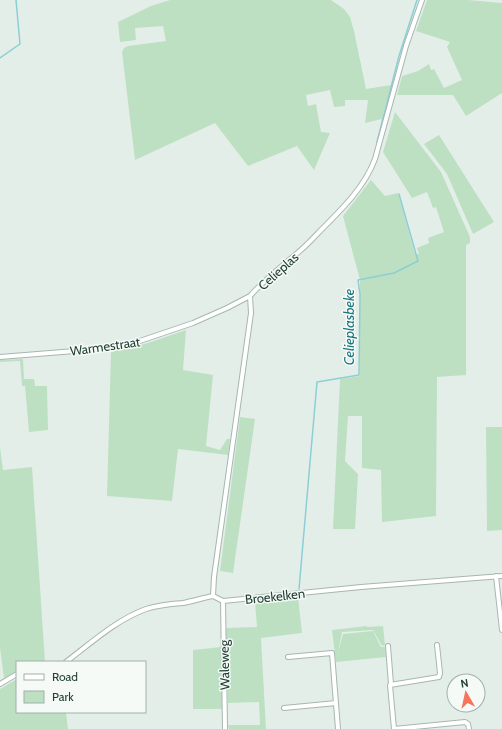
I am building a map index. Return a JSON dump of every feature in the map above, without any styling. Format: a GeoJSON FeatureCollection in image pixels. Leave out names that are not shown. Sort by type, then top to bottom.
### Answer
{"type":"FeatureCollection","features":[{"type":"Feature","properties":{"kind":"street","name":"Celieplas"},"geometry":{"type":"LineString","coordinates":[[213,596],[214,577],[251,313],[250,296],[336,216],[368,174],[375,159],[406,46],[422,0]]}},
{"type":"Feature","properties":{"kind":"street","name":"Warmestraat"},"geometry":{"type":"LineString","coordinates":[[0,357],[87,350],[131,344],[187,326],[250,296]]}},
{"type":"Feature","properties":{"kind":"street"},"geometry":{"type":"LineString","coordinates":[[496,576],[502,630]]}},
{"type":"Feature","properties":{"kind":"street","name":"Broekelken"},"geometry":{"type":"LineString","coordinates":[[223,601],[361,587],[502,576]]}},
{"type":"Feature","properties":{"kind":"street"},"geometry":{"type":"LineString","coordinates":[[67,661],[109,629],[137,612],[158,606],[213,596],[223,601]]}},
{"type":"Feature","properties":{"kind":"street","name":"Waleweg"},"geometry":{"type":"LineString","coordinates":[[223,601],[225,729]]}},
{"type":"Feature","properties":{"kind":"street"},"geometry":{"type":"LineString","coordinates":[[391,684],[439,677],[440,673],[437,645]]}},
{"type":"Feature","properties":{"kind":"street"},"geometry":{"type":"LineString","coordinates":[[388,646],[391,684],[389,687],[394,729],[465,722],[468,724],[469,729]]}},
{"type":"Feature","properties":{"kind":"street"},"geometry":{"type":"LineString","coordinates":[[288,657],[332,654],[338,729]]}},
{"type":"Feature","properties":{"kind":"street"},"geometry":{"type":"LineString","coordinates":[[0,684],[16,675]]}},
{"type":"Feature","properties":{"kind":"street"},"geometry":{"type":"LineString","coordinates":[[284,708],[336,702]]}},
{"type":"Feature","properties":{"kind":"green space"},"geometry":{"type":"Polygon","coordinates":[[[170,0],[331,0],[344,9],[350,17],[366,89],[391,85],[382,119],[365,123],[368,100],[345,100],[345,106],[334,107],[330,90],[306,95],[308,106],[316,104],[321,132],[330,133],[314,170],[297,146],[248,166],[215,123],[135,160],[122,52],[124,48],[128,46],[166,41],[163,26],[135,28],[136,40],[120,42],[118,22],[151,6],[170,0]]]}},
{"type":"Feature","properties":{"kind":"green space"},"geometry":{"type":"Polygon","coordinates":[[[427,0],[468,0],[502,3],[502,93],[466,116],[453,95],[397,95],[402,76],[418,71],[429,64],[431,70],[434,69],[444,88],[462,80],[447,47],[450,42],[416,31],[427,0]]]}},
{"type":"Feature","properties":{"kind":"green space"},"geometry":{"type":"Polygon","coordinates":[[[395,112],[441,172],[470,237],[470,243],[466,245],[466,375],[437,377],[436,516],[382,522],[381,470],[362,468],[362,416],[348,416],[345,461],[358,474],[355,529],[333,529],[340,379],[360,376],[360,280],[343,216],[371,180],[385,196],[398,193],[415,254],[419,254],[417,248],[429,243],[428,238],[444,232],[436,207],[433,208],[427,192],[412,198],[383,152],[395,112]]]}},
{"type":"Feature","properties":{"kind":"green space"},"geometry":{"type":"Polygon","coordinates":[[[439,135],[494,222],[473,234],[447,174],[424,144],[439,135]]]}},
{"type":"Feature","properties":{"kind":"green space"},"geometry":{"type":"Polygon","coordinates":[[[186,330],[183,370],[213,375],[206,446],[220,450],[227,439],[230,439],[228,455],[178,449],[172,501],[107,496],[111,352],[148,343],[186,330]]]}},
{"type":"Feature","properties":{"kind":"green space"},"geometry":{"type":"Polygon","coordinates":[[[23,359],[24,379],[34,379],[35,386],[47,386],[48,430],[29,432],[25,386],[22,386],[20,361],[0,362],[0,360],[23,359]]]}},
{"type":"Feature","properties":{"kind":"green space"},"geometry":{"type":"Polygon","coordinates":[[[240,417],[255,419],[233,573],[220,571],[240,417]]]}},
{"type":"Feature","properties":{"kind":"green space"},"geometry":{"type":"Polygon","coordinates":[[[486,427],[502,427],[502,530],[487,531],[486,427]]]}},
{"type":"Feature","properties":{"kind":"green space"},"geometry":{"type":"Polygon","coordinates":[[[0,447],[3,470],[32,467],[45,661],[16,661],[16,672],[4,678],[0,648],[0,447]]]}},
{"type":"Feature","properties":{"kind":"green space"},"geometry":{"type":"Polygon","coordinates":[[[298,597],[302,633],[261,638],[266,729],[229,729],[228,725],[260,725],[259,702],[228,703],[226,628],[257,627],[255,602],[298,597]]]}},
{"type":"Feature","properties":{"kind":"green space"},"geometry":{"type":"Polygon","coordinates":[[[367,626],[383,626],[385,645],[382,646],[373,630],[342,632],[338,652],[343,634],[373,631],[381,647],[385,647],[386,657],[336,662],[332,630],[367,626]]]}},
{"type":"Feature","properties":{"kind":"green space"},"geometry":{"type":"Polygon","coordinates":[[[221,647],[222,709],[193,709],[193,650],[221,647]]]}},
{"type":"Feature","properties":{"kind":"green space"},"geometry":{"type":"Polygon","coordinates":[[[16,680],[16,713],[66,713],[68,729],[0,729],[0,689],[16,680]]]}},
{"type":"Feature","properties":{"kind":"waterway"},"geometry":{"type":"LineString","coordinates":[[0,58],[20,44],[16,0]]}},
{"type":"Feature","properties":{"kind":"waterway","name":"Celieplasbeke"},"geometry":{"type":"LineString","coordinates":[[377,142],[399,56],[417,0]]}},
{"type":"Feature","properties":{"kind":"waterway","name":"Celieplasbeke"},"geometry":{"type":"LineString","coordinates":[[299,589],[317,382],[359,375],[360,294],[358,280],[394,273],[418,261],[399,194]]}}]}
